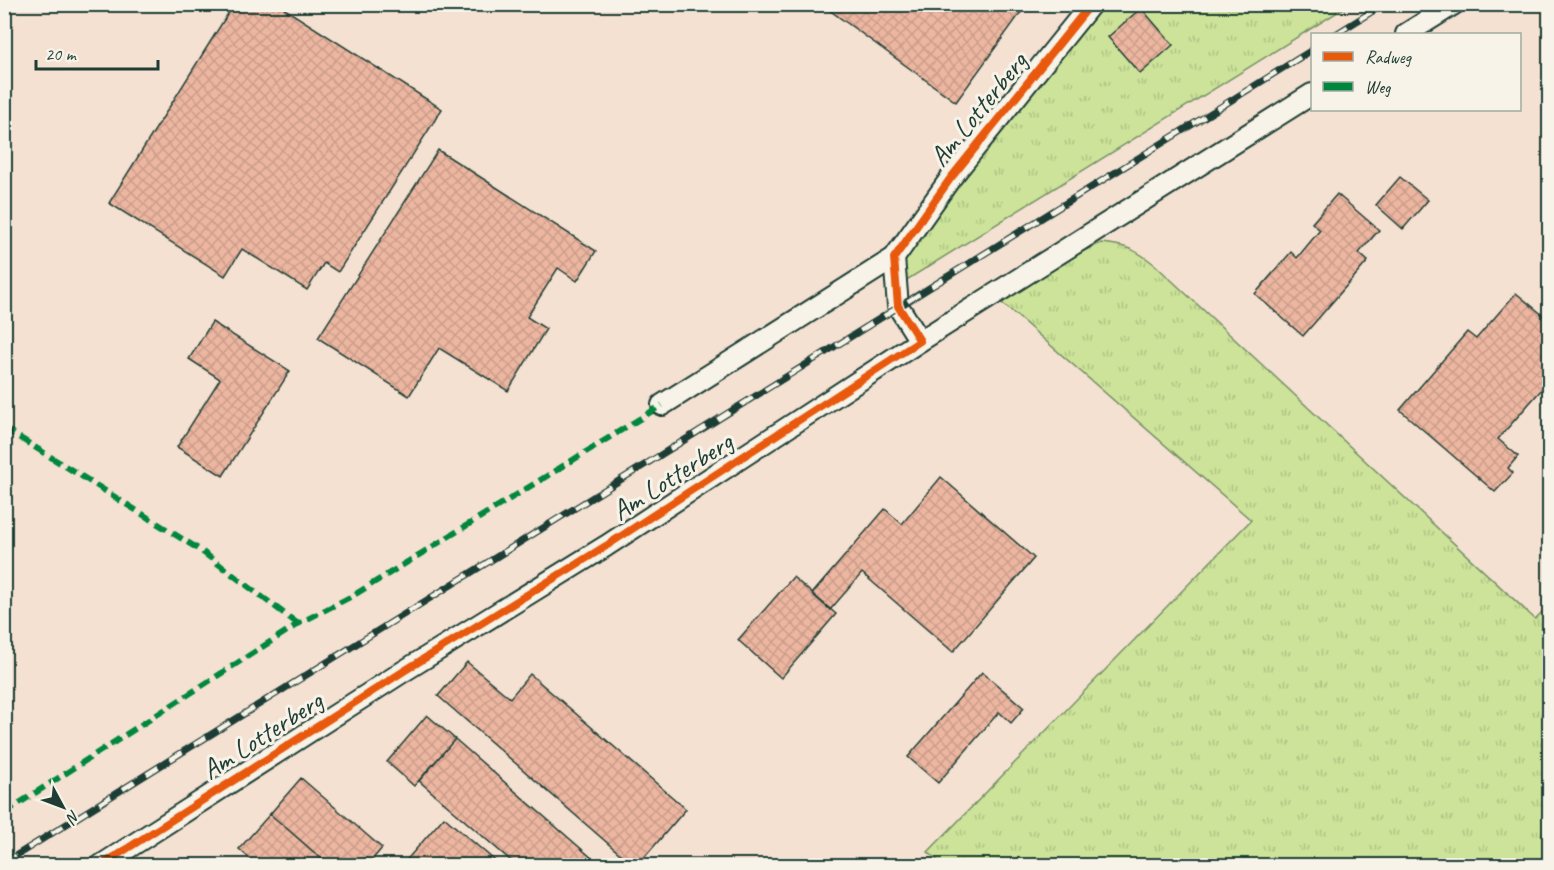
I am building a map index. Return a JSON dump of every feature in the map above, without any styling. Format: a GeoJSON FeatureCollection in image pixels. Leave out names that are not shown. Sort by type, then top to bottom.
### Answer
{"type":"FeatureCollection","features":[{"type":"Feature","properties":{"kind":"lane","name":"Am Lotterberg"},"geometry":{"type":"LineString","coordinates":[[662,405],[894,258],[950,179],[1091,4]]}},
{"type":"Feature","properties":{"kind":"lane"},"geometry":{"type":"LineString","coordinates":[[1408,33],[1454,4]]}},
{"type":"Feature","properties":{"kind":"lane","name":"Am Lotterberg"},"geometry":{"type":"LineString","coordinates":[[100,866],[404,671],[606,546],[920,341],[1311,95]]}},
{"type":"Feature","properties":{"kind":"lane"},"geometry":{"type":"LineString","coordinates":[[894,258],[898,306],[920,341]]}},
{"type":"Feature","properties":{"kind":"green space"},"geometry":{"type":"Polygon","coordinates":[[[1091,5],[1349,5],[897,286],[894,258],[1091,5]]]}},
{"type":"Feature","properties":{"kind":"green space"},"geometry":{"type":"Polygon","coordinates":[[[1101,243],[1129,249],[1154,264],[1535,619],[1549,605],[1549,865],[944,866],[928,852],[1251,520],[1002,303],[1077,254],[1101,243]]]}},
{"type":"Feature","properties":{"kind":"building"},"geometry":{"type":"Polygon","coordinates":[[[234,4],[277,4],[442,109],[338,272],[324,263],[307,290],[242,249],[225,276],[109,203],[234,4]]]}},
{"type":"Feature","properties":{"kind":"building"},"geometry":{"type":"Polygon","coordinates":[[[821,4],[1027,4],[956,102],[821,4]]]}},
{"type":"Feature","properties":{"kind":"building"},"geometry":{"type":"Polygon","coordinates":[[[1141,8],[1173,45],[1140,74],[1108,37],[1141,8]]]}},
{"type":"Feature","properties":{"kind":"building"},"geometry":{"type":"Polygon","coordinates":[[[438,150],[596,251],[577,281],[558,268],[527,317],[546,329],[508,391],[439,348],[409,396],[318,338],[438,150]]]}},
{"type":"Feature","properties":{"kind":"building"},"geometry":{"type":"Polygon","coordinates":[[[1400,177],[1428,200],[1403,229],[1376,205],[1400,177]]]}},
{"type":"Feature","properties":{"kind":"building"},"geometry":{"type":"Polygon","coordinates":[[[1337,194],[1379,230],[1359,253],[1368,261],[1303,336],[1255,294],[1291,252],[1297,258],[1320,230],[1312,223],[1337,194]]]}},
{"type":"Feature","properties":{"kind":"building"},"geometry":{"type":"Polygon","coordinates":[[[1516,293],[1550,321],[1550,380],[1498,439],[1518,456],[1508,468],[1513,473],[1495,492],[1400,410],[1467,332],[1476,339],[1516,293]]]}},
{"type":"Feature","properties":{"kind":"building"},"geometry":{"type":"Polygon","coordinates":[[[212,322],[290,371],[223,476],[177,447],[220,379],[189,359],[212,322]]]}},
{"type":"Feature","properties":{"kind":"building"},"geometry":{"type":"Polygon","coordinates":[[[941,477],[1034,558],[953,652],[862,573],[830,610],[812,594],[885,509],[902,524],[941,477]]]}},
{"type":"Feature","properties":{"kind":"building"},"geometry":{"type":"Polygon","coordinates":[[[793,577],[836,614],[781,678],[738,640],[793,577]]]}},
{"type":"Feature","properties":{"kind":"building"},"geometry":{"type":"Polygon","coordinates":[[[467,662],[510,698],[530,674],[686,809],[637,866],[634,866],[438,696],[467,662]]]}},
{"type":"Feature","properties":{"kind":"building"},"geometry":{"type":"Polygon","coordinates":[[[982,672],[1024,708],[1011,723],[999,712],[938,783],[908,757],[982,672]]]}},
{"type":"Feature","properties":{"kind":"building"},"geometry":{"type":"Polygon","coordinates":[[[427,715],[455,739],[414,786],[387,762],[427,715]]]}},
{"type":"Feature","properties":{"kind":"building"},"geometry":{"type":"Polygon","coordinates":[[[455,739],[601,866],[517,866],[419,781],[455,739]]]}},
{"type":"Feature","properties":{"kind":"building"},"geometry":{"type":"Polygon","coordinates":[[[301,778],[382,848],[367,866],[330,866],[270,814],[301,778]]]}},
{"type":"Feature","properties":{"kind":"building"},"geometry":{"type":"Polygon","coordinates":[[[270,814],[330,866],[258,866],[239,849],[270,814]]]}},
{"type":"Feature","properties":{"kind":"building"},"geometry":{"type":"Polygon","coordinates":[[[444,817],[501,866],[403,864],[444,817]]]}},
{"type":"Feature","properties":{"kind":"railway"},"geometry":{"type":"LineString","coordinates":[[1338,33],[1384,4]]}},
{"type":"Feature","properties":{"kind":"railway"},"geometry":{"type":"LineString","coordinates":[[4,863],[1311,51]]}},
{"type":"Feature","properties":{"kind":"marked path"},"geometry":{"type":"LineString","coordinates":[[4,813],[298,624],[354,595],[662,405]]}},
{"type":"Feature","properties":{"kind":"marked path"},"geometry":{"type":"LineString","coordinates":[[4,428],[200,550],[298,624]]}},
{"type":"Feature","properties":{"kind":"cycle path"},"geometry":{"type":"LineString","coordinates":[[100,866],[404,671],[606,546],[920,341],[898,306],[894,258],[950,179],[1091,4]]}}]}
